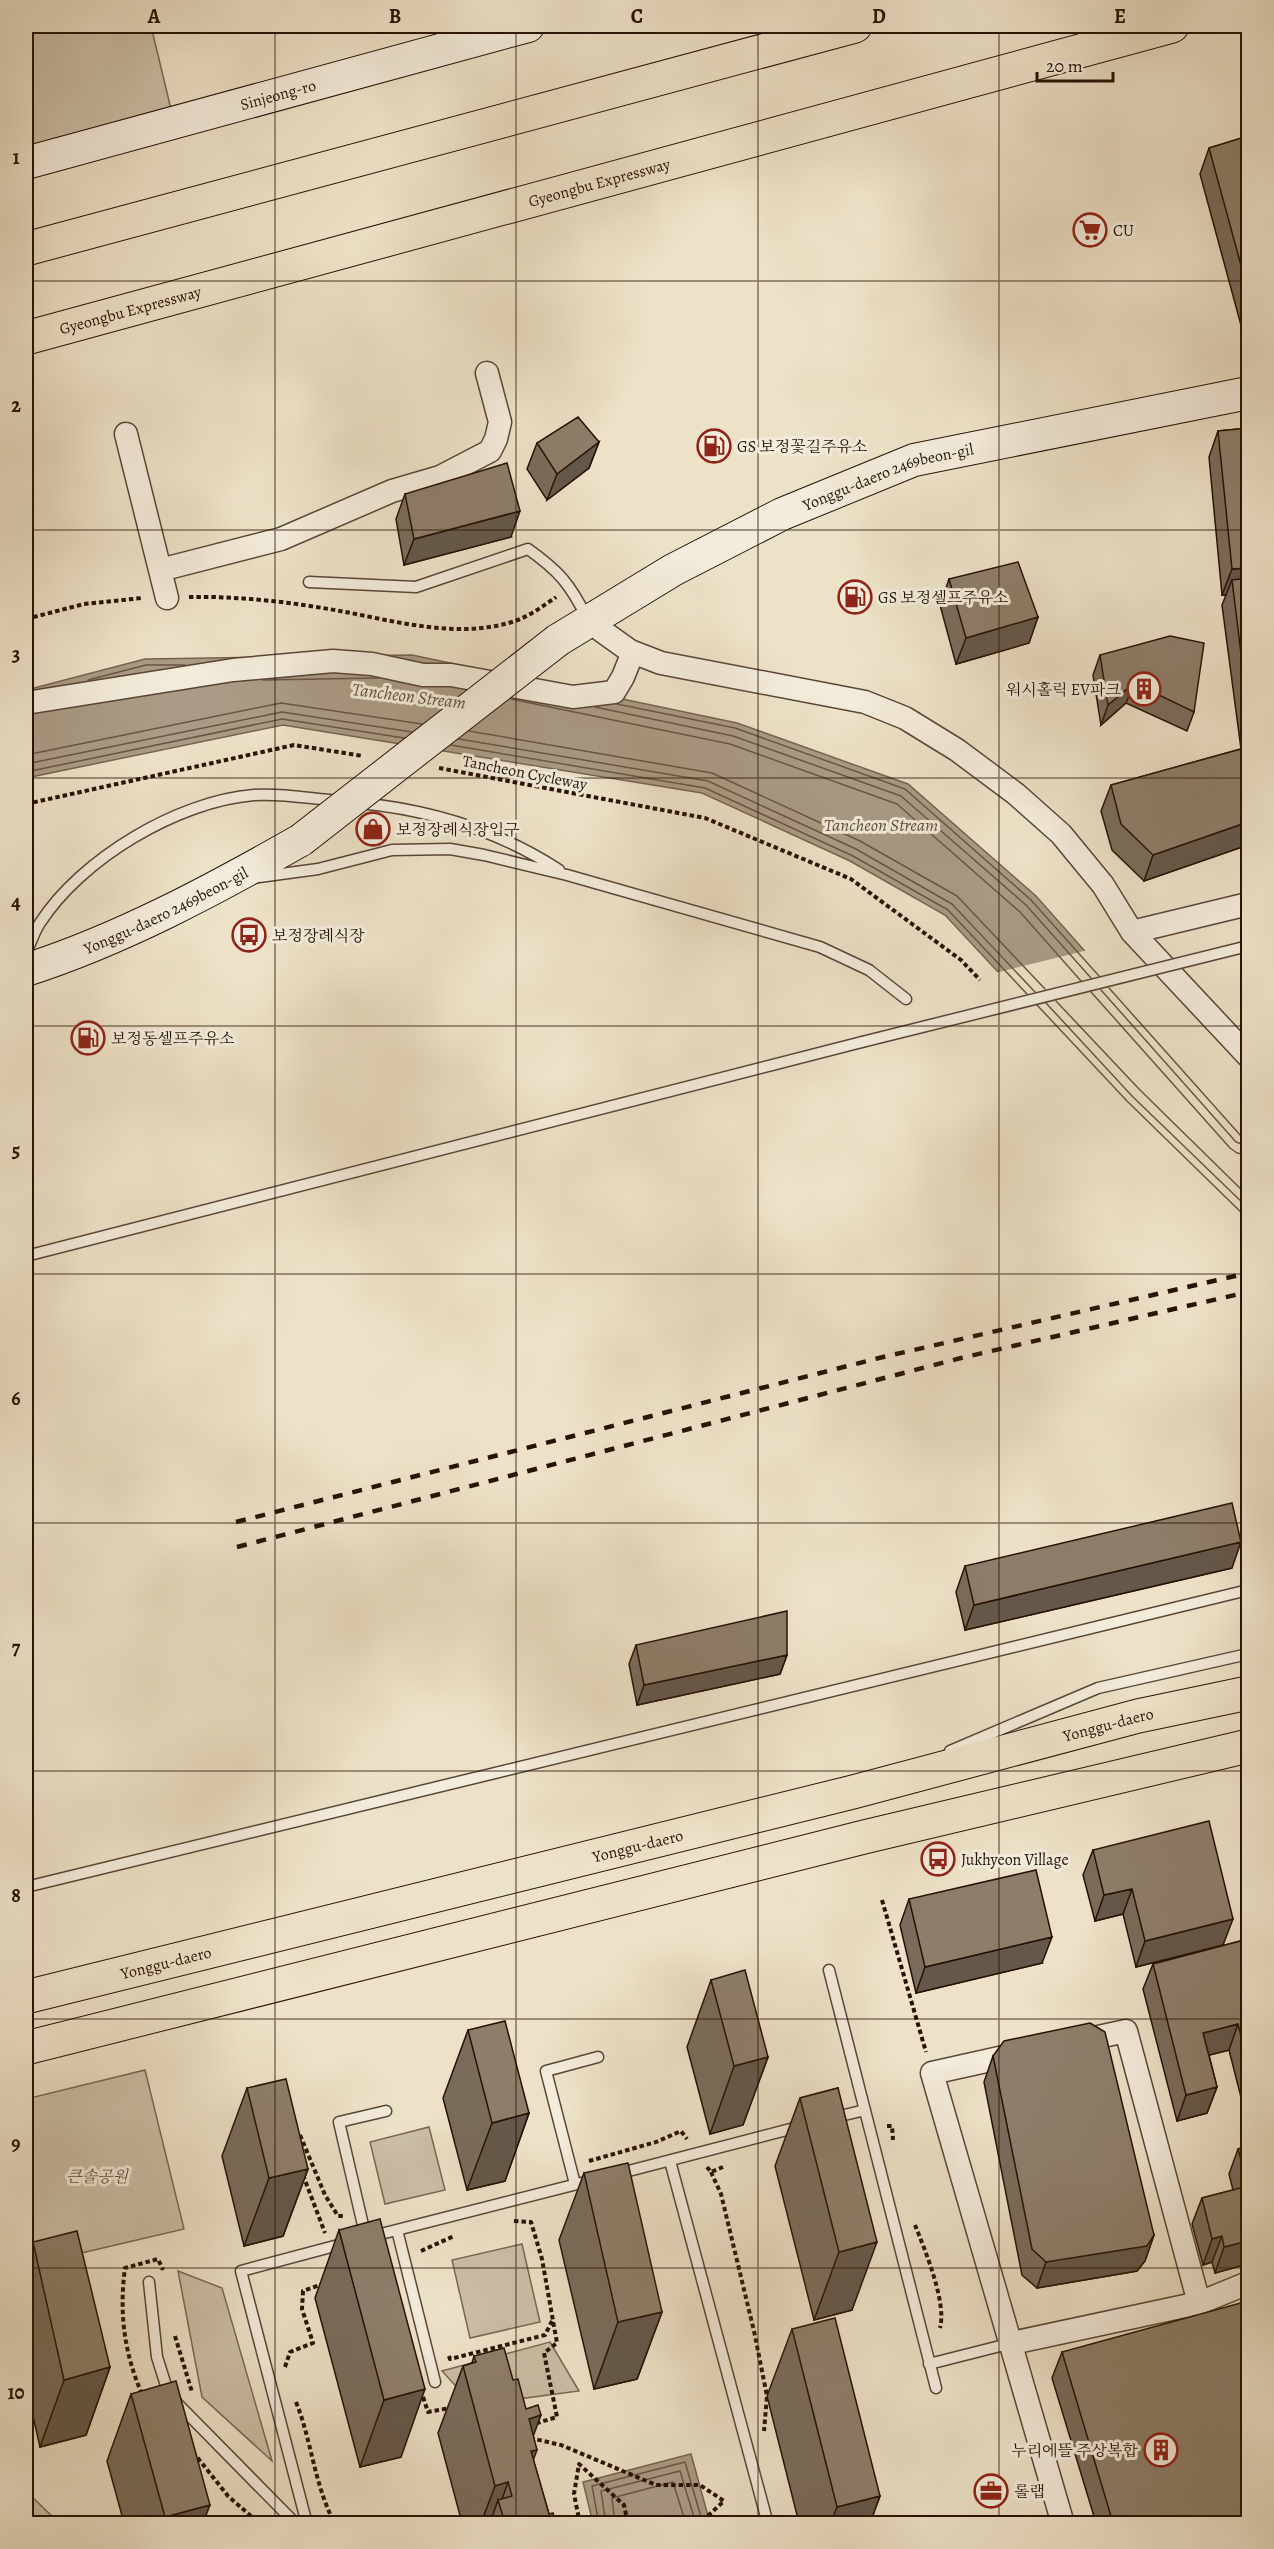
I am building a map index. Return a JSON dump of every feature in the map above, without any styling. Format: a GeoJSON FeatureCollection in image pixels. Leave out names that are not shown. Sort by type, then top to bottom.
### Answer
{"type":"FeatureCollection","features":[{"type":"Feature","properties":{"kind":"main road"},"geometry":{"type":"LineString","coordinates":[[26,249],[855,26]]}},
{"type":"Feature","properties":{"kind":"main road","name":"Gyeongbu Expressway"},"geometry":{"type":"LineString","coordinates":[[26,338],[1172,26]]}},
{"type":"Feature","properties":{"kind":"main road","name":"Yonggu-daero"},"geometry":{"type":"LineString","coordinates":[[26,1997],[853,1792],[1138,1716],[1248,1693]]}},
{"type":"Feature","properties":{"kind":"main road"},"geometry":{"type":"LineString","coordinates":[[26,2048],[853,1840],[1248,1746]]}},
{"type":"Feature","properties":{"kind":"street","name":"Sinjeong-ro"},"geometry":{"type":"LineString","coordinates":[[26,163],[528,26]]}},
{"type":"Feature","properties":{"kind":"street"},"geometry":{"type":"LineString","coordinates":[[160,570],[281,539],[393,491],[440,477],[490,451],[500,422],[487,373]]}},
{"type":"Feature","properties":{"kind":"street","name":"Yonggu-daero 2469beon-gil"},"geometry":{"type":"LineString","coordinates":[[26,970],[119,934],[232,880],[301,840],[558,640],[673,570],[782,514],[914,460],[1248,393]]}},
{"type":"Feature","properties":{"kind":"street"},"geometry":{"type":"LineString","coordinates":[[126,434],[167,598]]}},
{"type":"Feature","properties":{"kind":"street"},"geometry":{"type":"LineString","coordinates":[[588,621],[633,652],[661,663],[865,702],[905,718],[957,750],[1008,787],[1061,834],[1103,885],[1132,932],[1248,1056]]}},
{"type":"Feature","properties":{"kind":"street"},"geometry":{"type":"LineString","coordinates":[[26,703],[233,670],[333,661],[372,664],[423,675],[451,675],[573,697],[614,692],[633,652]]}},
{"type":"Feature","properties":{"kind":"street"},"geometry":{"type":"LineString","coordinates":[[1132,932],[1248,904]]}},
{"type":"Feature","properties":{"kind":"street"},"geometry":{"type":"LineString","coordinates":[[1063,2523],[932,2073],[1126,2031],[1199,2303]]}},
{"type":"Feature","properties":{"kind":"street"},"geometry":{"type":"LineString","coordinates":[[1012,2343],[1199,2303],[1248,2283]]}},
{"type":"Feature","properties":{"kind":"lane"},"geometry":{"type":"LineString","coordinates":[[309,582],[416,587],[528,549],[548,563],[571,586],[588,621]]}},
{"type":"Feature","properties":{"kind":"lane"},"geometry":{"type":"LineString","coordinates":[[26,952],[39,924],[54,904],[90,868],[120,845],[179,816],[235,798],[272,795],[387,806],[450,819],[524,848],[567,875]]}},
{"type":"Feature","properties":{"kind":"lane"},"geometry":{"type":"LineString","coordinates":[[232,880],[318,869],[392,850],[422,848],[484,855],[567,875],[820,947],[868,970],[906,999]]}},
{"type":"Feature","properties":{"kind":"lane"},"geometry":{"type":"LineString","coordinates":[[26,1256],[862,1042],[1248,946]]}},
{"type":"Feature","properties":{"kind":"lane"},"geometry":{"type":"LineString","coordinates":[[26,1887],[1248,1590]]}},
{"type":"Feature","properties":{"kind":"lane"},"geometry":{"type":"LineString","coordinates":[[853,1792],[1098,1688],[1248,1654]]}},
{"type":"Feature","properties":{"kind":"lane"},"geometry":{"type":"LineString","coordinates":[[829,1971],[936,2388]]}},
{"type":"Feature","properties":{"kind":"lane"},"geometry":{"type":"LineString","coordinates":[[575,2184],[546,2071],[598,2057]]}},
{"type":"Feature","properties":{"kind":"lane"},"geometry":{"type":"LineString","coordinates":[[819,2122],[865,2110]]}},
{"type":"Feature","properties":{"kind":"lane"},"geometry":{"type":"LineString","coordinates":[[366,2238],[339,2122],[386,2111]]}},
{"type":"Feature","properties":{"kind":"lane"},"geometry":{"type":"LineString","coordinates":[[307,2523],[241,2271],[575,2184],[618,2180],[670,2161],[808,2125]]}},
{"type":"Feature","properties":{"kind":"lane"},"geometry":{"type":"LineString","coordinates":[[670,2161],[768,2523]]}},
{"type":"Feature","properties":{"kind":"lane"},"geometry":{"type":"LineString","coordinates":[[397,2230],[435,2382]]}},
{"type":"Feature","properties":{"kind":"lane"},"geometry":{"type":"LineString","coordinates":[[149,2282],[157,2357],[170,2395],[178,2407],[296,2523]]}},
{"type":"Feature","properties":{"kind":"lane"},"geometry":{"type":"LineString","coordinates":[[929,2364],[1012,2343]]}},
{"type":"Feature","properties":{"kind":"path"},"geometry":{"type":"LineString","coordinates":[[26,619],[84,604],[206,597],[259,601],[337,611],[399,623],[456,628],[512,622],[535,612],[571,586]]}},
{"type":"Feature","properties":{"kind":"path"},"geometry":{"type":"LineString","coordinates":[[26,804],[294,745],[364,756]]}},
{"type":"Feature","properties":{"kind":"path","name":"Tancheon Cycleway"},"geometry":{"type":"LineString","coordinates":[[435,768],[705,818],[851,879],[960,960],[980,980]]}},
{"type":"Feature","properties":{"kind":"path"},"geometry":{"type":"LineString","coordinates":[[882,1900],[932,2073]]}},
{"type":"Feature","properties":{"kind":"path"},"geometry":{"type":"LineString","coordinates":[[302,2172],[326,2235],[314,2238]]}},
{"type":"Feature","properties":{"kind":"path"},"geometry":{"type":"LineString","coordinates":[[711,2172],[721,2194],[767,2396],[763,2428],[765,2438]]}},
{"type":"Feature","properties":{"kind":"path"},"geometry":{"type":"LineString","coordinates":[[508,2222],[531,2222],[542,2259],[557,2343],[544,2354],[557,2417],[527,2427]]}},
{"type":"Feature","properties":{"kind":"path"},"geometry":{"type":"LineString","coordinates":[[424,2261],[421,2250],[457,2234]]}},
{"type":"Feature","properties":{"kind":"path"},"geometry":{"type":"LineString","coordinates":[[144,2397],[135,2378],[122,2327],[121,2300],[125,2268],[159,2259],[165,2274]]}},
{"type":"Feature","properties":{"kind":"path"},"geometry":{"type":"LineString","coordinates":[[289,2375],[285,2367],[290,2352],[313,2343],[302,2309],[303,2291],[330,2282]]}},
{"type":"Feature","properties":{"kind":"path"},"geometry":{"type":"LineString","coordinates":[[447,2350],[450,2359],[532,2339],[544,2335],[552,2321]]}},
{"type":"Feature","properties":{"kind":"path"},"geometry":{"type":"LineString","coordinates":[[174,2333],[194,2399]]}},
{"type":"Feature","properties":{"kind":"path"},"geometry":{"type":"LineString","coordinates":[[421,2387],[428,2412],[458,2408]]}},
{"type":"Feature","properties":{"kind":"path"},"geometry":{"type":"LineString","coordinates":[[294,2394],[303,2416],[315,2472],[332,2518],[349,2519],[362,2523]]}},
{"type":"Feature","properties":{"kind":"path"},"geometry":{"type":"LineString","coordinates":[[529,2438],[561,2445],[656,2485],[700,2485],[724,2501],[699,2523]]}},
{"type":"Feature","properties":{"kind":"path"},"geometry":{"type":"LineString","coordinates":[[188,2446],[228,2496],[260,2523]]}},
{"type":"Feature","properties":{"kind":"path"},"geometry":{"type":"LineString","coordinates":[[580,2523],[574,2494],[579,2464],[624,2505],[628,2523]]}},
{"type":"Feature","properties":{"kind":"green space"},"geometry":{"type":"Polygon","coordinates":[[[26,26],[151,26],[171,109],[26,150],[26,26]]]}},
{"type":"Feature","properties":{"kind":"green space","name":"큰솔공원"},"geometry":{"type":"Polygon","coordinates":[[[145,2070],[184,2229],[26,2266],[26,2099],[145,2070]]]}},
{"type":"Feature","properties":{"kind":"green space"},"geometry":{"type":"Polygon","coordinates":[[[429,2127],[445,2190],[385,2204],[370,2142],[429,2127]]]}},
{"type":"Feature","properties":{"kind":"green space"},"geometry":{"type":"Polygon","coordinates":[[[522,2244],[540,2322],[470,2338],[452,2260],[522,2244]]]}},
{"type":"Feature","properties":{"kind":"green space"},"geometry":{"type":"Polygon","coordinates":[[[178,2271],[222,2288],[272,2461],[202,2397],[178,2271]]]}},
{"type":"Feature","properties":{"kind":"green space"},"geometry":{"type":"Polygon","coordinates":[[[550,2342],[579,2391],[473,2405],[442,2371],[550,2342]]]}},
{"type":"Feature","properties":{"kind":"green space"},"geometry":{"type":"Polygon","coordinates":[[[26,2491],[59,2523],[26,2523],[26,2491]]]}},
{"type":"Feature","properties":{"kind":"water","name":"Tancheon Stream"},"geometry":{"type":"Polygon","coordinates":[[[412,655],[737,723],[908,784],[1036,896],[1248,1135],[1122,1105],[945,915],[850,861],[702,793],[283,725],[26,778],[26,690],[145,659],[412,655]]]}},
{"type":"Feature","properties":{"kind":"water"},"geometry":{"type":"Polygon","coordinates":[[[691,2454],[710,2523],[593,2523],[583,2482],[691,2454]]]}},
{"type":"Feature","properties":{"kind":"pier"},"geometry":{"type":"Polygon","coordinates":[[[1088,950],[1248,1131],[1248,1230],[1120,1107],[995,973],[1088,950]]]}},
{"type":"Feature","properties":{"kind":"building"},"geometry":{"type":"Polygon","coordinates":[[[1248,136],[1248,291],[1209,148],[1248,136]]]}},
{"type":"Feature","properties":{"kind":"building"},"geometry":{"type":"Polygon","coordinates":[[[578,417],[599,442],[557,474],[537,443],[578,417]]]}},
{"type":"Feature","properties":{"kind":"building"},"geometry":{"type":"Polygon","coordinates":[[[1248,428],[1248,568],[1232,569],[1218,431],[1248,428]]]}},
{"type":"Feature","properties":{"kind":"building"},"geometry":{"type":"Polygon","coordinates":[[[507,463],[520,511],[414,539],[405,494],[507,463]]]}},
{"type":"Feature","properties":{"kind":"building"},"geometry":{"type":"Polygon","coordinates":[[[1018,562],[1038,617],[966,638],[949,579],[1018,562]]]}},
{"type":"Feature","properties":{"kind":"building"},"geometry":{"type":"Polygon","coordinates":[[[1248,578],[1248,711],[1232,580],[1248,578]]]}},
{"type":"Feature","properties":{"kind":"building"},"geometry":{"type":"Polygon","coordinates":[[[1170,636],[1204,643],[1194,712],[1134,683],[1108,705],[1100,655],[1170,636]]]}},
{"type":"Feature","properties":{"kind":"building"},"geometry":{"type":"Polygon","coordinates":[[[1248,747],[1248,822],[1153,855],[1121,824],[1111,785],[1248,747]]]}},
{"type":"Feature","properties":{"kind":"building"},"geometry":{"type":"Polygon","coordinates":[[[1232,1503],[1241,1542],[974,1605],[965,1566],[1232,1503]]]}},
{"type":"Feature","properties":{"kind":"building"},"geometry":{"type":"Polygon","coordinates":[[[787,1611],[787,1655],[644,1685],[636,1645],[787,1611]]]}},
{"type":"Feature","properties":{"kind":"building"},"geometry":{"type":"Polygon","coordinates":[[[1209,1821],[1233,1919],[1145,1941],[1132,1889],[1104,1895],[1093,1850],[1209,1821]]]}},
{"type":"Feature","properties":{"kind":"building"},"geometry":{"type":"Polygon","coordinates":[[[1036,1870],[1052,1937],[925,1967],[909,1899],[1036,1870]]]}},
{"type":"Feature","properties":{"kind":"building"},"geometry":{"type":"Polygon","coordinates":[[[1248,1939],[1248,2064],[1238,2024],[1203,2033],[1217,2087],[1186,2095],[1153,1964],[1248,1939]]]}},
{"type":"Feature","properties":{"kind":"building"},"geometry":{"type":"Polygon","coordinates":[[[745,1970],[768,2057],[734,2066],[711,1980],[745,1970]]]}},
{"type":"Feature","properties":{"kind":"building"},"geometry":{"type":"Polygon","coordinates":[[[505,2021],[529,2113],[492,2123],[468,2030],[505,2021]]]}},
{"type":"Feature","properties":{"kind":"building"},"geometry":{"type":"Polygon","coordinates":[[[1090,2023],[1105,2032],[1154,2235],[1147,2246],[1046,2262],[1032,2249],[993,2056],[1004,2041],[1090,2023]]]}},
{"type":"Feature","properties":{"kind":"building"},"geometry":{"type":"Polygon","coordinates":[[[286,2079],[308,2169],[269,2178],[247,2088],[286,2079]]]}},
{"type":"Feature","properties":{"kind":"building"},"geometry":{"type":"Polygon","coordinates":[[[838,2088],[877,2242],[839,2252],[800,2098],[838,2088]]]}},
{"type":"Feature","properties":{"kind":"building"},"geometry":{"type":"Polygon","coordinates":[[[1248,2146],[1248,2186],[1238,2149],[1248,2146]]]}},
{"type":"Feature","properties":{"kind":"building"},"geometry":{"type":"Polygon","coordinates":[[[628,2163],[662,2312],[618,2322],[584,2173],[628,2163]]]}},
{"type":"Feature","properties":{"kind":"building"},"geometry":{"type":"Polygon","coordinates":[[[1248,2186],[1248,2241],[1224,2247],[1222,2236],[1212,2239],[1202,2198],[1248,2186]]]}},
{"type":"Feature","properties":{"kind":"building"},"geometry":{"type":"Polygon","coordinates":[[[380,2219],[425,2389],[384,2400],[339,2230],[380,2219]]]}},
{"type":"Feature","properties":{"kind":"building"},"geometry":{"type":"Polygon","coordinates":[[[77,2231],[110,2367],[64,2380],[33,2242],[77,2231]]]}},
{"type":"Feature","properties":{"kind":"building","name":"누리에뜰 주상복합"},"geometry":{"type":"Polygon","coordinates":[[[1248,2301],[1248,2523],[1113,2523],[1062,2352],[1248,2301]]]}},
{"type":"Feature","properties":{"kind":"building"},"geometry":{"type":"Polygon","coordinates":[[[835,2318],[880,2496],[837,2507],[792,2329],[835,2318]]]}},
{"type":"Feature","properties":{"kind":"building"},"geometry":{"type":"Polygon","coordinates":[[[504,2348],[513,2380],[518,2379],[526,2409],[538,2405],[541,2415],[529,2419],[537,2450],[531,2451],[549,2514],[553,2513],[556,2523],[505,2523],[498,2500],[512,2496],[508,2482],[495,2486],[463,2366],[476,2362],[474,2356],[504,2348]]]}},
{"type":"Feature","properties":{"kind":"building"},"geometry":{"type":"Polygon","coordinates":[[[176,2381],[210,2505],[165,2517],[131,2394],[176,2381]]]}},
{"type":"Feature","properties":{"kind":"railway"},"geometry":{"type":"LineString","coordinates":[[236,1522],[879,1358],[1248,1273]]}},
{"type":"Feature","properties":{"kind":"railway"},"geometry":{"type":"LineString","coordinates":[[237,1547],[961,1358],[1248,1292]]}},
{"type":"Feature","properties":{"kind":"place","name":"CU"},"geometry":{"type":"Point","coordinates":[1090,230]}},
{"type":"Feature","properties":{"kind":"place","name":"GS 보정꽃길주유소"},"geometry":{"type":"Point","coordinates":[714,446]}},
{"type":"Feature","properties":{"kind":"place","name":"GS 보정셀프주유소"},"geometry":{"type":"Point","coordinates":[855,597]}},
{"type":"Feature","properties":{"kind":"place","name":"워시홀릭 EV파크"},"geometry":{"type":"Point","coordinates":[1144,689]}},
{"type":"Feature","properties":{"kind":"place","name":"보정장례식장입구"},"geometry":{"type":"Point","coordinates":[373,829]}},
{"type":"Feature","properties":{"kind":"place","name":"보정장례식장"},"geometry":{"type":"Point","coordinates":[249,935]}},
{"type":"Feature","properties":{"kind":"place","name":"보정동셀프주유소"},"geometry":{"type":"Point","coordinates":[88,1038]}},
{"type":"Feature","properties":{"kind":"place","name":"Jukhyeon Village"},"geometry":{"type":"Point","coordinates":[938,1859]}},
{"type":"Feature","properties":{"kind":"place","name":"누리에뜰 주상복합"},"geometry":{"type":"Point","coordinates":[1161,2450]}},
{"type":"Feature","properties":{"kind":"place","name":"롤랩"},"geometry":{"type":"Point","coordinates":[991,2491]}}]}
